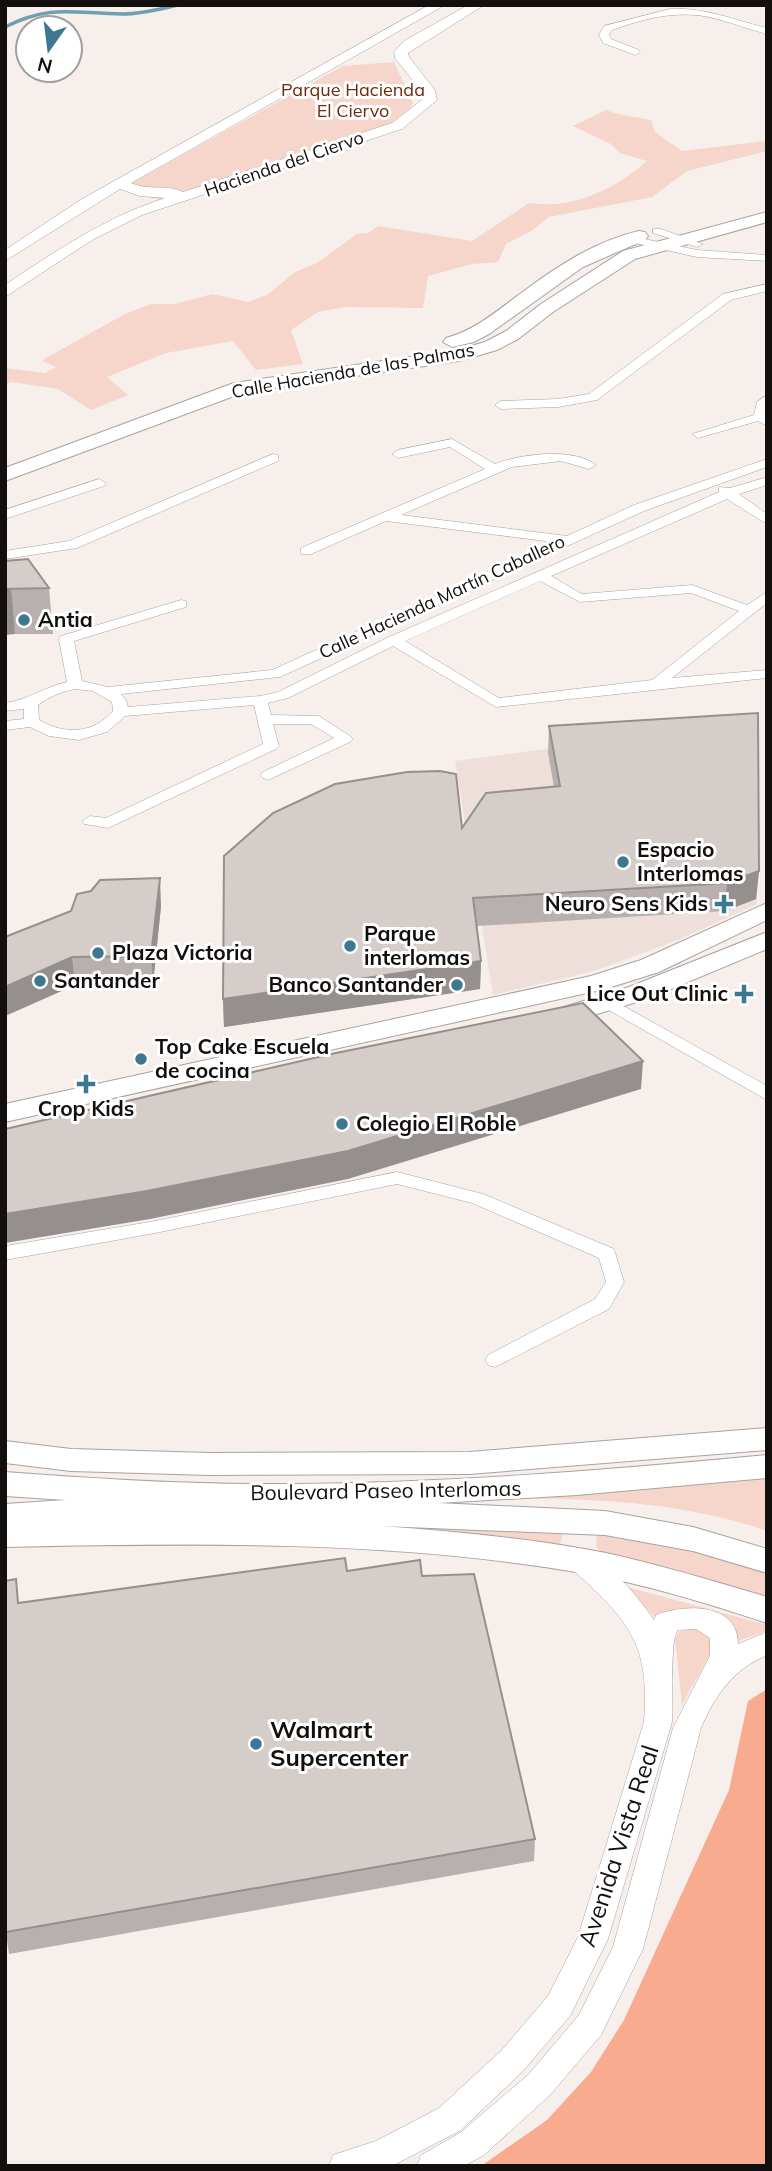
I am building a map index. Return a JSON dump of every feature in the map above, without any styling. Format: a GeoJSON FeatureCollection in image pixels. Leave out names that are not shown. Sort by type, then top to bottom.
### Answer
{"type":"FeatureCollection","features":[{"type":"Feature","properties":{"kind":"main road","name":"Calle Hacienda de las Palmas"},"geometry":{"type":"LineString","coordinates":[[5,475],[89,441],[241,387],[446,357],[491,346],[512,335],[606,268],[656,239],[767,205]]}},
{"type":"Feature","properties":{"kind":"main road","name":"Calle Hacienda de las Palmas"},"geometry":{"type":"LineString","coordinates":[[122,412],[232,376],[468,338],[581,259],[630,239],[681,240],[767,217]]}},
{"type":"Feature","properties":{"kind":"main road"},"geometry":{"type":"LineString","coordinates":[[5,457],[62,434]]}},
{"type":"Feature","properties":{"kind":"main road"},"geometry":{"type":"LineString","coordinates":[[10,1125],[596,983],[650,965],[767,910]]}},
{"type":"Feature","properties":{"kind":"main road"},"geometry":{"type":"LineString","coordinates":[[531,1024],[611,1004],[662,986],[767,940]]}},
{"type":"Feature","properties":{"kind":"main road"},"geometry":{"type":"LineString","coordinates":[[128,1098],[212,1093]]}},
{"type":"Feature","properties":{"kind":"main road","name":"Boulevard Paseo Interlomas"},"geometry":{"type":"LineString","coordinates":[[5,1452],[71,1460],[210,1464],[469,1463],[767,1439]]}},
{"type":"Feature","properties":{"kind":"main road","name":"Boulevard Paseo Interlomas"},"geometry":{"type":"LineString","coordinates":[[5,1484],[85,1490],[358,1496],[580,1485],[767,1466]]}},
{"type":"Feature","properties":{"kind":"main road"},"geometry":{"type":"LineString","coordinates":[[5,1516],[68,1512],[439,1515],[582,1523],[653,1530],[767,1561]]}},
{"type":"Feature","properties":{"kind":"main road"},"geometry":{"type":"LineString","coordinates":[[582,1523],[583,1562]]}},
{"type":"Feature","properties":{"kind":"main road"},"geometry":{"type":"LineString","coordinates":[[5,1535],[356,1536],[468,1546],[583,1562],[635,1573],[767,1610]]}},
{"type":"Feature","properties":{"kind":"street"},"geometry":{"type":"LineString","coordinates":[[5,257],[87,202],[439,5]]}},
{"type":"Feature","properties":{"kind":"street","name":"Hacienda del Ciervo"},"geometry":{"type":"LineString","coordinates":[[5,292],[87,237],[137,212],[397,126],[407,120],[429,100],[428,90],[402,58],[401,52],[409,44],[478,5]]}},
{"type":"Feature","properties":{"kind":"street"},"geometry":{"type":"LineString","coordinates":[[767,31],[711,15],[659,12],[608,28],[604,35],[607,41],[635,52],[622,38],[623,31],[665,16],[695,18],[767,37]]}},
{"type":"Feature","properties":{"kind":"street"},"geometry":{"type":"LineString","coordinates":[[120,183],[128,189],[148,193],[202,191]]}},
{"type":"Feature","properties":{"kind":"street"},"geometry":{"type":"LineString","coordinates":[[87,202],[131,199],[139,204],[137,212]]}},
{"type":"Feature","properties":{"kind":"street"},"geometry":{"type":"LineString","coordinates":[[656,239],[678,253],[759,255],[767,248]]}},
{"type":"Feature","properties":{"kind":"street"},"geometry":{"type":"LineString","coordinates":[[681,240],[736,253]]}},
{"type":"Feature","properties":{"kind":"street"},"geometry":{"type":"LineString","coordinates":[[501,405],[558,403],[593,397],[727,297],[767,287]]}},
{"type":"Feature","properties":{"kind":"street"},"geometry":{"type":"LineString","coordinates":[[698,434],[763,420],[763,402],[767,398]]}},
{"type":"Feature","properties":{"kind":"street"},"geometry":{"type":"LineString","coordinates":[[398,454],[475,439]]}},
{"type":"Feature","properties":{"kind":"street"},"geometry":{"type":"LineString","coordinates":[[452,443],[494,469]]}},
{"type":"Feature","properties":{"kind":"street"},"geometry":{"type":"LineString","coordinates":[[306,551],[509,463],[562,457],[589,465]]}},
{"type":"Feature","properties":{"kind":"street"},"geometry":{"type":"LineString","coordinates":[[5,555],[72,545],[273,458]]}},
{"type":"Feature","properties":{"kind":"street","name":"Calle Hacienda Martín Caballero"},"geometry":{"type":"LineString","coordinates":[[75,685],[93,686],[108,691],[275,674],[639,508],[767,463]]}},
{"type":"Feature","properties":{"kind":"street"},"geometry":{"type":"LineString","coordinates":[[710,481],[767,520]]}},
{"type":"Feature","properties":{"kind":"street","name":"Calle Hacienda Martín Caballero"},"geometry":{"type":"LineString","coordinates":[[121,712],[283,695],[394,640],[729,494],[767,481]]}},
{"type":"Feature","properties":{"kind":"street"},"geometry":{"type":"LineString","coordinates":[[5,515],[99,483]]}},
{"type":"Feature","properties":{"kind":"street"},"geometry":{"type":"LineString","coordinates":[[385,517],[567,540]]}},
{"type":"Feature","properties":{"kind":"street"},"geometry":{"type":"LineString","coordinates":[[541,576],[580,598],[692,589],[748,610]]}},
{"type":"Feature","properties":{"kind":"street"},"geometry":{"type":"LineString","coordinates":[[656,684],[767,596]]}},
{"type":"Feature","properties":{"kind":"street"},"geometry":{"type":"LineString","coordinates":[[5,707],[32,704],[41,694],[75,685],[66,639],[181,604]]}},
{"type":"Feature","properties":{"kind":"street"},"geometry":{"type":"LineString","coordinates":[[394,640],[496,704],[656,684],[767,674]]}},
{"type":"Feature","properties":{"kind":"street"},"geometry":{"type":"LineString","coordinates":[[5,726],[32,722],[46,732],[69,736],[93,733],[112,724],[121,712],[119,700],[108,691]]}},
{"type":"Feature","properties":{"kind":"street"},"geometry":{"type":"LineString","coordinates":[[90,821],[108,823],[271,746],[260,699]]}},
{"type":"Feature","properties":{"kind":"street"},"geometry":{"type":"LineString","coordinates":[[32,704],[32,722]]}},
{"type":"Feature","properties":{"kind":"street"},"geometry":{"type":"LineString","coordinates":[[264,720],[314,719],[345,738],[268,775]]}},
{"type":"Feature","properties":{"kind":"street"},"geometry":{"type":"LineString","coordinates":[[611,1004],[767,1094]]}},
{"type":"Feature","properties":{"kind":"street"},"geometry":{"type":"LineString","coordinates":[[5,1252],[150,1228],[397,1178],[477,1198],[607,1254],[615,1282],[601,1304],[495,1360]]}},
{"type":"Feature","properties":{"kind":"street","name":"Avenida Vista Real"},"geometry":{"type":"LineString","coordinates":[[345,2166],[383,2154],[450,2119],[512,2061],[559,2006],[593,1939],[658,1722],[662,1694],[659,1664],[648,1632],[617,1592],[583,1562]]}},
{"type":"Feature","properties":{"kind":"street"},"geometry":{"type":"LineString","coordinates":[[659,1664],[660,1635],[666,1623],[690,1617],[715,1625],[724,1633],[724,1656],[717,1672]]}},
{"type":"Feature","properties":{"kind":"street","name":"Avenida Vista Real"},"geometry":{"type":"LineString","coordinates":[[433,2166],[472,2144],[539,2085],[590,2025],[628,1949],[687,1728],[697,1701],[717,1672],[739,1654],[767,1643]]}},
{"type":"Feature","properties":{"kind":"shaded area","name":"Espacio Interlomas"},"geometry":{"type":"Polygon","coordinates":[[[754,721],[757,904],[678,940],[594,971],[493,995],[455,761],[754,721]]]}},
{"type":"Feature","properties":{"kind":"shaded area"},"geometry":{"type":"Polygon","coordinates":[[[767,1689],[767,2166],[481,2166],[547,2120],[591,2072],[624,2020],[729,1790],[748,1701],[767,1689]]]}},
{"type":"Feature","properties":{"kind":"green space","name":"Parque Hacienda El Ciervo"},"geometry":{"type":"Polygon","coordinates":[[[394,62],[413,103],[401,122],[160,200],[121,189],[343,66],[394,62]]]}},
{"type":"Feature","properties":{"kind":"green space"},"geometry":{"type":"Polygon","coordinates":[[[606,110],[651,120],[655,132],[682,151],[767,141],[767,151],[687,171],[652,197],[549,217],[531,231],[506,244],[498,262],[472,264],[428,276],[423,308],[345,307],[318,312],[291,330],[303,364],[256,370],[233,341],[166,353],[107,377],[128,395],[91,410],[58,389],[11,382],[5,384],[5,368],[45,373],[56,367],[42,361],[46,358],[125,314],[151,304],[175,304],[212,294],[248,302],[267,295],[295,272],[317,263],[357,234],[368,233],[378,226],[472,241],[529,203],[562,203],[593,195],[621,180],[647,161],[620,153],[611,144],[573,126],[606,110]]]}},
{"type":"Feature","properties":{"kind":"green space"},"geometry":{"type":"Polygon","coordinates":[[[767,1471],[767,1531],[723,1518],[633,1503],[542,1498],[404,1496],[767,1471]]]}},
{"type":"Feature","properties":{"kind":"green space"},"geometry":{"type":"Polygon","coordinates":[[[439,1526],[563,1533],[559,1549],[438,1534],[439,1526]]]}},
{"type":"Feature","properties":{"kind":"green space"},"geometry":{"type":"Polygon","coordinates":[[[597,1533],[767,1561],[767,1602],[601,1553],[596,1546],[597,1533]]]}},
{"type":"Feature","properties":{"kind":"green space"},"geometry":{"type":"Polygon","coordinates":[[[624,1586],[767,1625],[767,1631],[735,1642],[732,1631],[659,1621],[624,1586]]]}},
{"type":"Feature","properties":{"kind":"green space"},"geometry":{"type":"Polygon","coordinates":[[[686,1629],[703,1630],[715,1640],[682,1706],[675,1639],[679,1632],[686,1629]]]}},
{"type":"Feature","properties":{"kind":"building"},"geometry":{"type":"Polygon","coordinates":[[[28,559],[49,588],[5,589],[5,561],[28,559]]]}},
{"type":"Feature","properties":{"kind":"building"},"geometry":{"type":"Polygon","coordinates":[[[758,713],[759,871],[727,883],[473,898],[481,961],[223,999],[224,856],[273,813],[335,784],[407,772],[440,771],[456,774],[462,828],[486,793],[560,786],[549,726],[758,713]]]}},
{"type":"Feature","properties":{"kind":"building"},"geometry":{"type":"Polygon","coordinates":[[[160,878],[151,956],[72,957],[5,987],[5,937],[71,911],[77,894],[91,891],[100,880],[160,878]]]}},
{"type":"Feature","properties":{"kind":"building","name":"Colegio El Roble"},"geometry":{"type":"Polygon","coordinates":[[[583,1003],[643,1061],[348,1151],[147,1191],[5,1214],[5,1129],[336,1053],[583,1003]]]}},
{"type":"Feature","properties":{"kind":"building","name":"Walmart Supercenter"},"geometry":{"type":"Polygon","coordinates":[[[345,1558],[347,1571],[420,1560],[422,1576],[474,1574],[535,1839],[6,1932],[5,1581],[16,1579],[18,1603],[345,1558]]]}},
{"type":"Feature","properties":{"kind":"waterway"},"geometry":{"type":"LineString","coordinates":[[5,27],[50,12],[130,14],[178,5]]}},
{"type":"Feature","properties":{"kind":"place","name":"Antia"},"geometry":{"type":"Point","coordinates":[24,620]}},
{"type":"Feature","properties":{"kind":"place","name":"Espacio Interlomas"},"geometry":{"type":"Point","coordinates":[623,862]}},
{"type":"Feature","properties":{"kind":"place","name":"Neuro Sens Kids"},"geometry":{"type":"Point","coordinates":[724,904]}},
{"type":"Feature","properties":{"kind":"place","name":"Parque interlomas"},"geometry":{"type":"Point","coordinates":[350,946]}},
{"type":"Feature","properties":{"kind":"place","name":"Plaza Victoria"},"geometry":{"type":"Point","coordinates":[98,953]}},
{"type":"Feature","properties":{"kind":"place","name":"Santander"},"geometry":{"type":"Point","coordinates":[40,981]}},
{"type":"Feature","properties":{"kind":"place","name":"Banco Santander"},"geometry":{"type":"Point","coordinates":[457,985]}},
{"type":"Feature","properties":{"kind":"place","name":"Lice Out Clinic"},"geometry":{"type":"Point","coordinates":[744,994]}},
{"type":"Feature","properties":{"kind":"place","name":"Top Cake Escuela de cocina"},"geometry":{"type":"Point","coordinates":[141,1059]}},
{"type":"Feature","properties":{"kind":"place","name":"Crop Kids"},"geometry":{"type":"Point","coordinates":[86,1084]}},
{"type":"Feature","properties":{"kind":"place","name":"Colegio El Roble"},"geometry":{"type":"Point","coordinates":[342,1124]}},
{"type":"Feature","properties":{"kind":"place","name":"Walmart Supercenter"},"geometry":{"type":"Point","coordinates":[256,1744]}}]}
